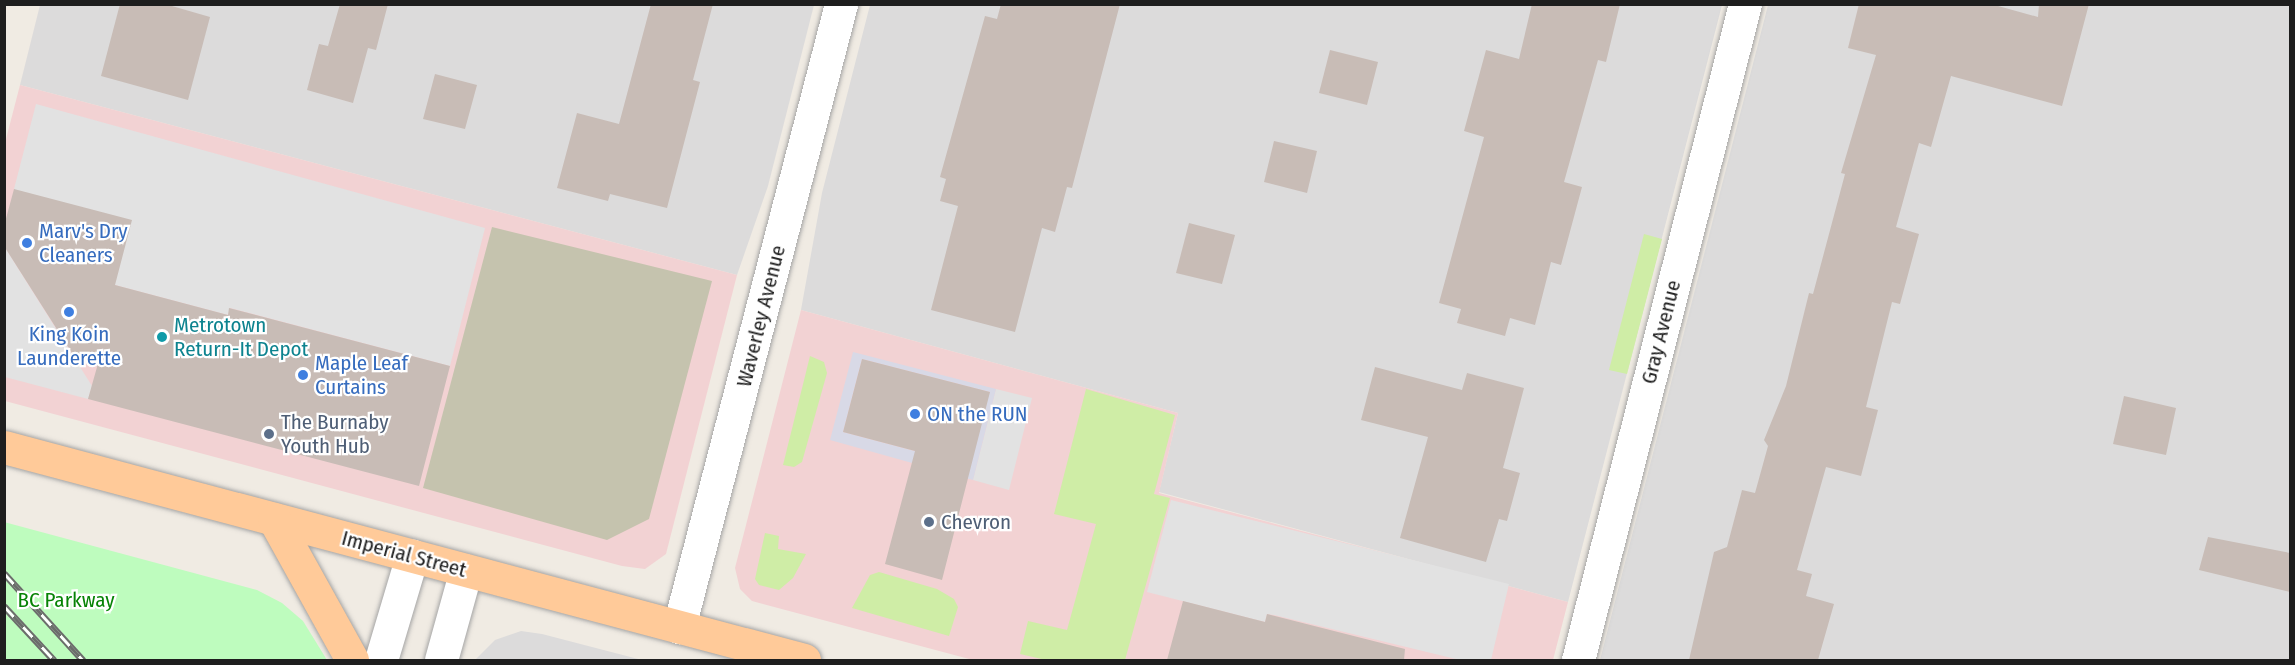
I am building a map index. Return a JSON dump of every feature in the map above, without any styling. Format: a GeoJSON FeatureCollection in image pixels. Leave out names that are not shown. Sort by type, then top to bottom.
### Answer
{"type":"FeatureCollection","features":[{"type":"Feature","properties":{"kind":"main road","name":"Imperial Street"},"geometry":{"type":"LineString","coordinates":[[4,447],[804,660]]}},
{"type":"Feature","properties":{"kind":"main road"},"geometry":{"type":"LineString","coordinates":[[274,519],[352,660]]}},
{"type":"Feature","properties":{"kind":"street","name":"Waverley Avenue"},"geometry":{"type":"LineString","coordinates":[[679,627],[841,4]]}},
{"type":"Feature","properties":{"kind":"street","name":"Gray Avenue"},"geometry":{"type":"LineString","coordinates":[[1578,660],[1745,4]]}},
{"type":"Feature","properties":{"kind":"street"},"geometry":{"type":"LineString","coordinates":[[381,660],[412,556]]}},
{"type":"Feature","properties":{"kind":"street"},"geometry":{"type":"LineString","coordinates":[[441,660],[466,570]]}},
{"type":"Feature","properties":{"kind":"shaded area"},"geometry":{"type":"Polygon","coordinates":[[[40,5],[814,5],[768,186],[737,275],[20,85],[40,5]]]}},
{"type":"Feature","properties":{"kind":"shaded area"},"geometry":{"type":"Polygon","coordinates":[[[870,5],[1722,5],[1568,602],[1159,492],[1178,413],[801,310],[822,193],[870,5]]]}},
{"type":"Feature","properties":{"kind":"shaded area"},"geometry":{"type":"Polygon","coordinates":[[[1768,5],[2290,5],[2290,660],[1600,660],[1768,5]]]}},
{"type":"Feature","properties":{"kind":"shaded area"},"geometry":{"type":"Polygon","coordinates":[[[20,85],[737,275],[666,554],[645,569],[622,566],[5,401],[5,143],[20,85]]]}},
{"type":"Feature","properties":{"kind":"shaded area"},"geometry":{"type":"Polygon","coordinates":[[[36,104],[485,228],[450,366],[230,308],[228,315],[115,285],[14,189],[36,104]]]}},
{"type":"Feature","properties":{"kind":"shaded area"},"geometry":{"type":"Polygon","coordinates":[[[492,227],[712,281],[649,519],[607,540],[423,488],[492,227]]]}},
{"type":"Feature","properties":{"kind":"shaded area"},"geometry":{"type":"Polygon","coordinates":[[[4,246],[92,386],[88,399],[5,377],[4,246]]]}},
{"type":"Feature","properties":{"kind":"shaded area"},"geometry":{"type":"Polygon","coordinates":[[[801,310],[1178,413],[1159,493],[1568,602],[1553,660],[973,660],[752,601],[740,589],[735,568],[801,310]]]}},
{"type":"Feature","properties":{"kind":"shaded area"},"geometry":{"type":"Polygon","coordinates":[[[853,352],[996,389],[973,480],[830,440],[853,352]],[[862,359],[843,432],[952,461],[990,392],[862,359]]]}},
{"type":"Feature","properties":{"kind":"shaded area"},"geometry":{"type":"Polygon","coordinates":[[[996,389],[1032,398],[1009,490],[973,480],[996,389]]]}},
{"type":"Feature","properties":{"kind":"shaded area"},"geometry":{"type":"Polygon","coordinates":[[[1171,500],[1509,584],[1491,660],[1460,660],[1274,615],[1267,614],[1265,622],[1147,592],[1171,500]]]}},
{"type":"Feature","properties":{"kind":"shaded area"},"geometry":{"type":"Polygon","coordinates":[[[521,631],[542,634],[642,660],[475,660],[495,640],[521,631]]]}},
{"type":"Feature","properties":{"kind":"green space"},"geometry":{"type":"Polygon","coordinates":[[[1644,234],[1662,239],[1627,374],[1609,370],[1644,234]]]}},
{"type":"Feature","properties":{"kind":"green space"},"geometry":{"type":"Polygon","coordinates":[[[810,356],[824,362],[827,373],[802,462],[794,467],[783,465],[810,356]]]}},
{"type":"Feature","properties":{"kind":"green space"},"geometry":{"type":"Polygon","coordinates":[[[1086,389],[1175,415],[1154,494],[1170,498],[1125,660],[1046,660],[1020,654],[1028,621],[1067,630],[1096,524],[1054,514],[1086,389]]]}},
{"type":"Feature","properties":{"kind":"green space","name":"BC Parkway"},"geometry":{"type":"Polygon","coordinates":[[[4,522],[257,590],[282,603],[303,621],[327,660],[5,660],[4,522]]]}},
{"type":"Feature","properties":{"kind":"green space"},"geometry":{"type":"Polygon","coordinates":[[[765,533],[779,536],[778,549],[806,554],[793,578],[779,590],[759,585],[755,579],[765,533]]]}},
{"type":"Feature","properties":{"kind":"green space"},"geometry":{"type":"Polygon","coordinates":[[[879,572],[937,589],[954,599],[958,607],[949,636],[852,608],[870,575],[879,572]]]}},
{"type":"Feature","properties":{"kind":"building"},"geometry":{"type":"Polygon","coordinates":[[[120,4],[165,4],[210,17],[188,100],[101,76],[120,4]]]}},
{"type":"Feature","properties":{"kind":"building"},"geometry":{"type":"Polygon","coordinates":[[[340,4],[388,4],[376,50],[368,48],[353,103],[307,90],[319,44],[328,46],[340,4]]]}},
{"type":"Feature","properties":{"kind":"building"},"geometry":{"type":"Polygon","coordinates":[[[651,4],[713,4],[693,80],[700,82],[667,208],[610,194],[608,201],[557,188],[577,113],[619,124],[651,4]]]}},
{"type":"Feature","properties":{"kind":"building"},"geometry":{"type":"Polygon","coordinates":[[[1001,4],[1120,4],[1072,188],[1067,187],[1055,232],[1042,228],[1015,332],[931,310],[958,206],[940,201],[946,179],[940,177],[985,16],[997,19],[1001,4]]]}},
{"type":"Feature","properties":{"kind":"building"},"geometry":{"type":"Polygon","coordinates":[[[1532,4],[1620,4],[1606,62],[1598,60],[1564,182],[1582,187],[1561,265],[1551,262],[1535,325],[1510,318],[1505,336],[1457,323],[1461,309],[1439,303],[1484,137],[1464,131],[1486,50],[1519,59],[1532,4]]]}},
{"type":"Feature","properties":{"kind":"building"},"geometry":{"type":"Polygon","coordinates":[[[1859,4],[1991,4],[2038,17],[2039,4],[2089,4],[2062,106],[1951,76],[1931,147],[1919,143],[1896,227],[1919,234],[1900,304],[1892,302],[1866,407],[1878,410],[1861,476],[1826,467],[1797,570],[1812,574],[1806,596],[1834,604],[1818,660],[1689,660],[1714,552],[1727,547],[1742,490],[1755,493],[1768,446],[1764,440],[1786,386],[1809,293],[1813,294],[1845,174],[1841,173],[1876,55],[1848,48],[1859,4]]]}},
{"type":"Feature","properties":{"kind":"building"},"geometry":{"type":"Polygon","coordinates":[[[1330,50],[1378,62],[1367,105],[1319,93],[1330,50]]]}},
{"type":"Feature","properties":{"kind":"building"},"geometry":{"type":"Polygon","coordinates":[[[435,74],[477,85],[465,129],[423,119],[435,74]]]}},
{"type":"Feature","properties":{"kind":"building"},"geometry":{"type":"Polygon","coordinates":[[[1274,141],[1317,151],[1307,193],[1264,182],[1274,141]]]}},
{"type":"Feature","properties":{"kind":"building"},"geometry":{"type":"Polygon","coordinates":[[[14,189],[132,220],[115,285],[228,315],[229,308],[450,366],[419,486],[88,399],[99,360],[72,353],[4,246],[4,226],[14,189]]]}},
{"type":"Feature","properties":{"kind":"building"},"geometry":{"type":"Polygon","coordinates":[[[1189,223],[1235,235],[1222,284],[1176,273],[1189,223]]]}},
{"type":"Feature","properties":{"kind":"building"},"geometry":{"type":"Polygon","coordinates":[[[862,359],[990,392],[942,580],[885,564],[915,451],[843,432],[862,359]]]}},
{"type":"Feature","properties":{"kind":"building"},"geometry":{"type":"Polygon","coordinates":[[[1375,367],[1462,390],[1467,373],[1524,388],[1503,468],[1520,473],[1507,521],[1499,519],[1486,562],[1400,538],[1428,437],[1361,420],[1375,367]]]}},
{"type":"Feature","properties":{"kind":"building"},"geometry":{"type":"Polygon","coordinates":[[[2124,396],[2176,408],[2166,455],[2113,444],[2124,396]]]}},
{"type":"Feature","properties":{"kind":"building"},"geometry":{"type":"Polygon","coordinates":[[[2208,537],[2290,553],[2290,592],[2199,570],[2208,537]]]}},
{"type":"Feature","properties":{"kind":"building"},"geometry":{"type":"Polygon","coordinates":[[[1183,601],[1265,622],[1267,614],[1405,649],[1404,660],[1167,660],[1183,601]]]}},
{"type":"Feature","properties":{"kind":"railway"},"geometry":{"type":"LineString","coordinates":[[4,573],[83,660]]}},
{"type":"Feature","properties":{"kind":"railway"},"geometry":{"type":"LineString","coordinates":[[4,606],[54,660]]}},
{"type":"Feature","properties":{"kind":"place","name":"Marv's Dry Cleaners"},"geometry":{"type":"Point","coordinates":[27,243]}},
{"type":"Feature","properties":{"kind":"place","name":"King Koin Launderette"},"geometry":{"type":"Point","coordinates":[69,312]}},
{"type":"Feature","properties":{"kind":"place","name":"Metrotown Return-It Depot"},"geometry":{"type":"Point","coordinates":[162,337]}},
{"type":"Feature","properties":{"kind":"place","name":"Maple Leaf Curtains"},"geometry":{"type":"Point","coordinates":[303,375]}},
{"type":"Feature","properties":{"kind":"place","name":"ON the RUN"},"geometry":{"type":"Point","coordinates":[915,414]}},
{"type":"Feature","properties":{"kind":"place","name":"The Burnaby Youth Hub"},"geometry":{"type":"Point","coordinates":[269,434]}},
{"type":"Feature","properties":{"kind":"place","name":"Chevron"},"geometry":{"type":"Point","coordinates":[929,522]}}]}
